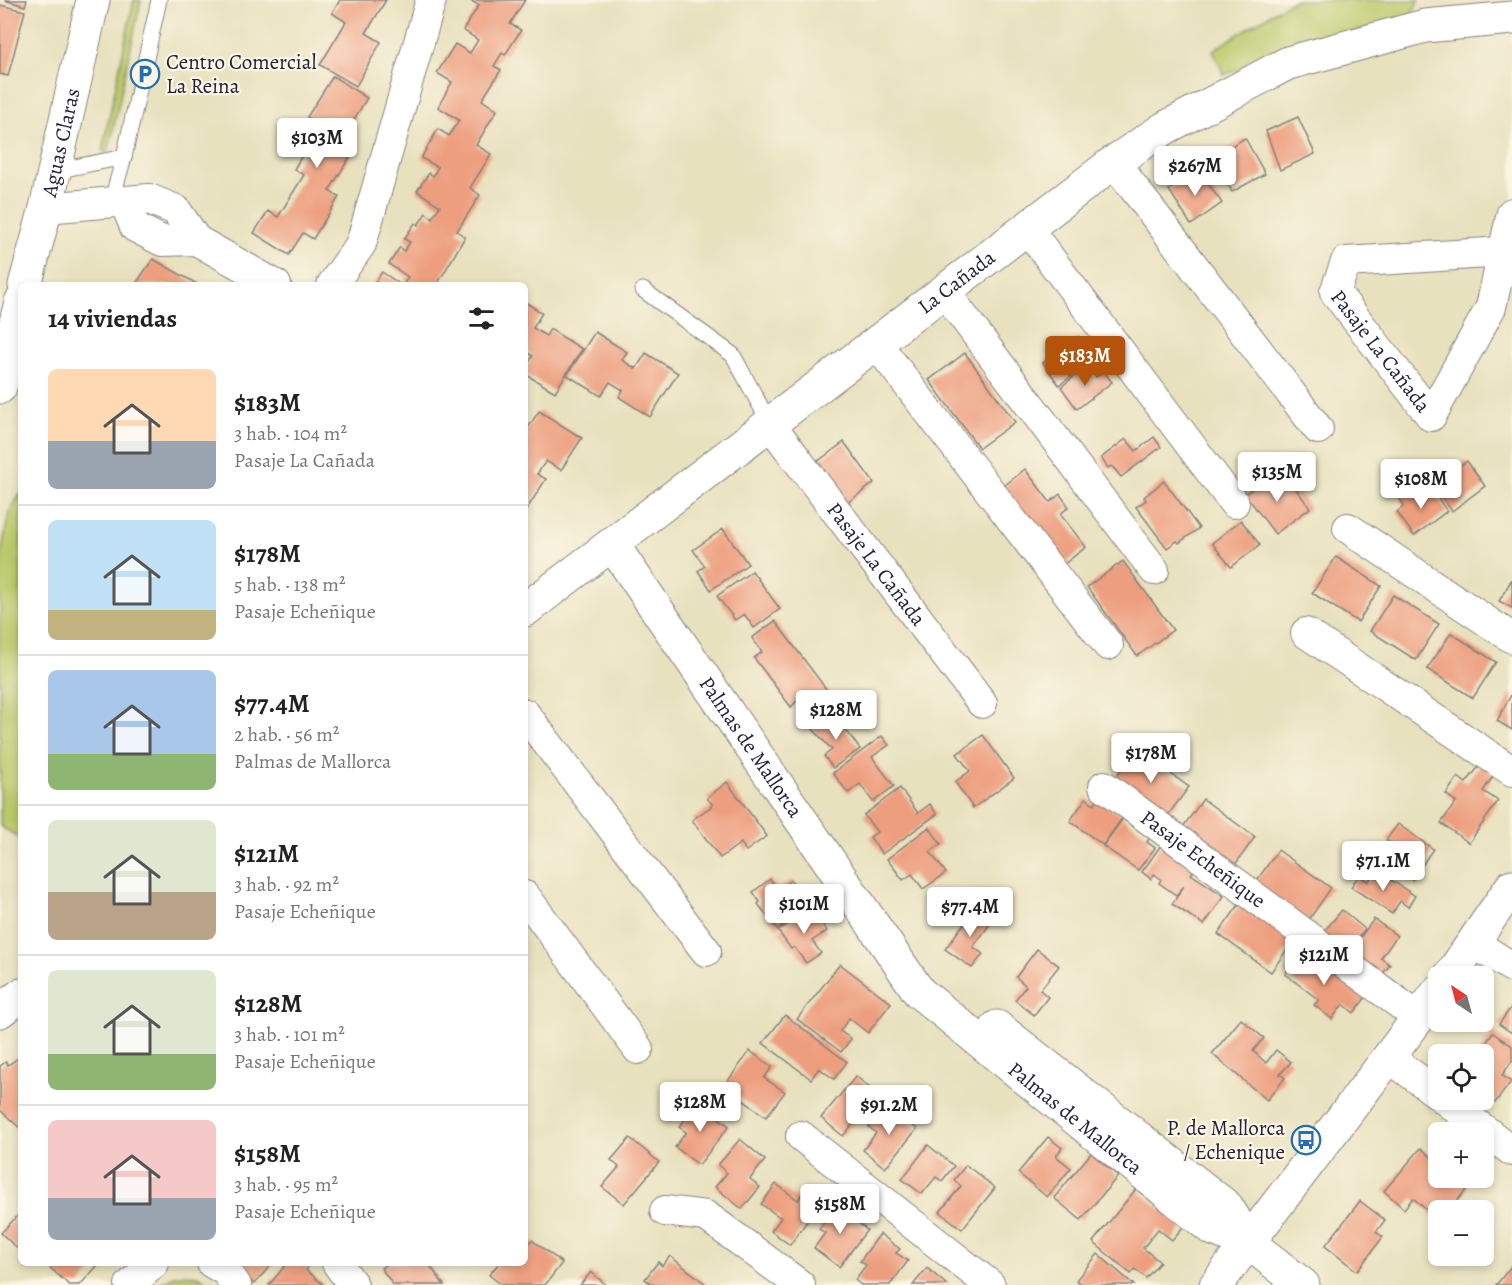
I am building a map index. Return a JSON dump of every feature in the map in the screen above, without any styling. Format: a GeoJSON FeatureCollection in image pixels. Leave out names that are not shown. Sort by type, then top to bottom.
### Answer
{"type":"FeatureCollection","features":[{"type":"Feature","properties":{"kind":"street","name":"Aguas Claras"},"geometry":{"type":"LineString","coordinates":[[27,282],[55,171],[93,0]]}},
{"type":"Feature","properties":{"kind":"street"},"geometry":{"type":"LineString","coordinates":[[334,282],[361,244],[431,0]]}},
{"type":"Feature","properties":{"kind":"street","name":"La Cañada"},"geometry":{"type":"LineString","coordinates":[[1425,26],[1445,13],[1456,0]]}},
{"type":"Feature","properties":{"kind":"street"},"geometry":{"type":"LineString","coordinates":[[1502,0],[1512,6]]}},
{"type":"Feature","properties":{"kind":"street","name":"La Cañada"},"geometry":{"type":"LineString","coordinates":[[528,608],[1114,162],[1165,128],[1288,63],[1425,26],[1512,18]]}},
{"type":"Feature","properties":{"kind":"street"},"geometry":{"type":"LineString","coordinates":[[1114,162],[1318,429]]}},
{"type":"Feature","properties":{"kind":"street"},"geometry":{"type":"LineString","coordinates":[[46,208],[118,203],[135,227],[162,241],[204,244],[271,282]]}},
{"type":"Feature","properties":{"kind":"street","name":"Pasaje La Cañada"},"geometry":{"type":"LineString","coordinates":[[1503,252],[1346,262],[1335,292],[1431,416],[1491,307],[1512,213]]}},
{"type":"Feature","properties":{"kind":"street"},"geometry":{"type":"LineString","coordinates":[[1027,228],[1234,503]]}},
{"type":"Feature","properties":{"kind":"street"},"geometry":{"type":"LineString","coordinates":[[944,291],[1154,570]]}},
{"type":"Feature","properties":{"kind":"street"},"geometry":{"type":"LineString","coordinates":[[0,387],[11,325]]}},
{"type":"Feature","properties":{"kind":"street"},"geometry":{"type":"LineString","coordinates":[[876,343],[1108,645]]}},
{"type":"Feature","properties":{"kind":"street","name":"Pasaje La Cañada"},"geometry":{"type":"LineString","coordinates":[[770,424],[982,703]]}},
{"type":"Feature","properties":{"kind":"street"},"geometry":{"type":"LineString","coordinates":[[1348,528],[1512,638]]}},
{"type":"Feature","properties":{"kind":"street","name":"Palmas de Mallorca"},"geometry":{"type":"LineString","coordinates":[[612,544],[890,949],[931,975],[1227,1207],[1249,1243],[1303,1285]]}},
{"type":"Feature","properties":{"kind":"street"},"geometry":{"type":"LineString","coordinates":[[1305,633],[1512,771]]}},
{"type":"Feature","properties":{"kind":"street"},"geometry":{"type":"LineString","coordinates":[[528,718],[706,951]]}},
{"type":"Feature","properties":{"kind":"street","name":"Pasaje Echeñique"},"geometry":{"type":"LineString","coordinates":[[1104,786],[1419,1018]]}},
{"type":"Feature","properties":{"kind":"street"},"geometry":{"type":"LineString","coordinates":[[1458,966],[1475,944],[1512,886]]}},
{"type":"Feature","properties":{"kind":"street"},"geometry":{"type":"LineString","coordinates":[[528,900],[638,1049]]}},
{"type":"Feature","properties":{"kind":"street"},"geometry":{"type":"LineString","coordinates":[[1475,944],[1512,967]]}},
{"type":"Feature","properties":{"kind":"street"},"geometry":{"type":"LineString","coordinates":[[0,1011],[18,997]]}},
{"type":"Feature","properties":{"kind":"street"},"geometry":{"type":"LineString","coordinates":[[1216,1285],[1428,1006]]}},
{"type":"Feature","properties":{"kind":"street"},"geometry":{"type":"LineString","coordinates":[[1390,1058],[1428,1086]]}},
{"type":"Feature","properties":{"kind":"street"},"geometry":{"type":"LineString","coordinates":[[1458,1110],[1512,1151]]}},
{"type":"Feature","properties":{"kind":"street"},"geometry":{"type":"LineString","coordinates":[[801,1136],[990,1285]]}},
{"type":"Feature","properties":{"kind":"street"},"geometry":{"type":"LineString","coordinates":[[664,1211],[706,1216],[800,1285]]}},
{"type":"Feature","properties":{"kind":"street"},"geometry":{"type":"LineString","coordinates":[[130,1285],[148,1266]]}},
{"type":"Feature","properties":{"kind":"street"},"geometry":{"type":"LineString","coordinates":[[217,1266],[226,1271],[236,1285]]}},
{"type":"Feature","properties":{"kind":"street"},"geometry":{"type":"LineString","coordinates":[[339,1266],[353,1285]]}},
{"type":"Feature","properties":{"kind":"lane"},"geometry":{"type":"LineString","coordinates":[[118,203],[124,158],[159,0]]}},
{"type":"Feature","properties":{"kind":"lane"},"geometry":{"type":"LineString","coordinates":[[55,171],[124,158]]}},
{"type":"Feature","properties":{"kind":"lane"},"geometry":{"type":"LineString","coordinates":[[643,290],[733,355],[770,424]]}},
{"type":"Feature","properties":{"kind":"green space"},"geometry":{"type":"Polygon","coordinates":[[[134,0],[141,0],[108,153],[102,151],[134,0]]]}},
{"type":"Feature","properties":{"kind":"green space"},"geometry":{"type":"Polygon","coordinates":[[[1293,0],[1419,0],[1407,22],[1315,38],[1224,75],[1213,50],[1293,0]]]}},
{"type":"Feature","properties":{"kind":"green space"},"geometry":{"type":"Polygon","coordinates":[[[18,498],[18,837],[0,826],[0,560],[9,512],[18,498]]]}},
{"type":"Feature","properties":{"kind":"green space"},"geometry":{"type":"Polygon","coordinates":[[[187,1274],[200,1277],[213,1285],[158,1285],[174,1276],[187,1274]]]}},
{"type":"Feature","properties":{"kind":"building"},"geometry":{"type":"Polygon","coordinates":[[[4,0],[27,0],[25,6],[4,0]]]}},
{"type":"Feature","properties":{"kind":"building"},"geometry":{"type":"Polygon","coordinates":[[[340,0],[386,0],[366,33],[381,42],[356,86],[320,65],[346,22],[332,13],[340,0]]]}},
{"type":"Feature","properties":{"kind":"building"},"geometry":{"type":"Polygon","coordinates":[[[469,0],[525,0],[510,24],[521,30],[505,55],[502,53],[494,66],[501,70],[482,100],[497,110],[476,145],[491,154],[470,188],[480,195],[457,231],[465,237],[439,282],[405,282],[408,277],[389,264],[400,247],[404,251],[410,242],[404,239],[415,223],[418,225],[426,213],[432,218],[440,206],[417,191],[429,173],[433,176],[438,167],[421,158],[438,129],[449,136],[459,120],[438,107],[452,82],[437,73],[455,44],[470,53],[478,40],[463,30],[479,5],[469,0]]]}},
{"type":"Feature","properties":{"kind":"building"},"geometry":{"type":"Polygon","coordinates":[[[0,5],[25,11],[8,76],[0,74],[0,5]]]}},
{"type":"Feature","properties":{"kind":"building"},"geometry":{"type":"Polygon","coordinates":[[[333,76],[367,98],[342,139],[356,147],[329,191],[339,197],[313,239],[303,233],[289,255],[254,233],[268,211],[278,217],[304,175],[294,169],[320,125],[307,117],[333,76]]]}},
{"type":"Feature","properties":{"kind":"building"},"geometry":{"type":"Polygon","coordinates":[[[1298,117],[1315,154],[1280,170],[1266,131],[1298,117]]]}},
{"type":"Feature","properties":{"kind":"building"},"geometry":{"type":"Polygon","coordinates":[[[1245,138],[1265,174],[1232,192],[1214,156],[1245,138]]]}},
{"type":"Feature","properties":{"kind":"building"},"geometry":{"type":"Polygon","coordinates":[[[1198,170],[1222,203],[1191,225],[1169,190],[1198,170]]]}},
{"type":"Feature","properties":{"kind":"building"},"geometry":{"type":"Polygon","coordinates":[[[153,259],[194,282],[137,282],[153,259]]]}},
{"type":"Feature","properties":{"kind":"building"},"geometry":{"type":"Polygon","coordinates":[[[382,272],[397,282],[375,282],[382,272]]]}},
{"type":"Feature","properties":{"kind":"building"},"geometry":{"type":"Polygon","coordinates":[[[528,304],[542,313],[533,328],[546,336],[550,329],[582,349],[555,392],[528,376],[528,364],[533,356],[528,353],[528,304]]]}},
{"type":"Feature","properties":{"kind":"building"},"geometry":{"type":"Polygon","coordinates":[[[595,332],[627,352],[622,360],[636,369],[646,353],[678,373],[650,417],[619,397],[623,390],[610,382],[601,396],[567,375],[595,332]]]}},
{"type":"Feature","properties":{"kind":"building"},"geometry":{"type":"Polygon","coordinates":[[[1078,337],[1087,348],[1079,354],[1087,365],[1059,385],[1043,363],[1078,337]]]}},
{"type":"Feature","properties":{"kind":"building"},"geometry":{"type":"Polygon","coordinates":[[[965,353],[1015,422],[979,448],[929,380],[965,353]]]}},
{"type":"Feature","properties":{"kind":"building"},"geometry":{"type":"Polygon","coordinates":[[[1088,366],[1096,377],[1104,372],[1112,382],[1077,409],[1061,387],[1088,366]]]}},
{"type":"Feature","properties":{"kind":"building"},"geometry":{"type":"Polygon","coordinates":[[[539,411],[582,438],[561,470],[546,461],[537,474],[546,479],[528,507],[528,428],[539,411]]]}},
{"type":"Feature","properties":{"kind":"building"},"geometry":{"type":"Polygon","coordinates":[[[1154,437],[1161,447],[1121,477],[1112,466],[1108,468],[1101,458],[1126,439],[1136,451],[1154,437]]]}},
{"type":"Feature","properties":{"kind":"building"},"geometry":{"type":"Polygon","coordinates":[[[844,442],[874,483],[843,506],[813,465],[844,442]]]}},
{"type":"Feature","properties":{"kind":"building"},"geometry":{"type":"Polygon","coordinates":[[[1467,461],[1485,486],[1452,511],[1434,487],[1441,480],[1437,474],[1450,465],[1454,470],[1467,461]]]}},
{"type":"Feature","properties":{"kind":"building"},"geometry":{"type":"Polygon","coordinates":[[[1025,469],[1050,502],[1060,494],[1069,507],[1060,514],[1086,547],[1064,564],[1004,486],[1025,469]]]}},
{"type":"Feature","properties":{"kind":"building"},"geometry":{"type":"Polygon","coordinates":[[[1274,473],[1285,487],[1291,482],[1310,508],[1275,534],[1245,494],[1274,473]]]}},
{"type":"Feature","properties":{"kind":"building"},"geometry":{"type":"Polygon","coordinates":[[[1164,481],[1199,528],[1179,543],[1177,541],[1167,548],[1136,507],[1146,500],[1144,497],[1164,481]]]}},
{"type":"Feature","properties":{"kind":"building"},"geometry":{"type":"Polygon","coordinates":[[[1430,487],[1447,511],[1414,536],[1397,512],[1404,506],[1400,499],[1413,490],[1417,495],[1430,487]]]}},
{"type":"Feature","properties":{"kind":"building"},"geometry":{"type":"Polygon","coordinates":[[[1241,520],[1260,545],[1231,567],[1212,543],[1241,520]]]}},
{"type":"Feature","properties":{"kind":"building"},"geometry":{"type":"Polygon","coordinates":[[[723,529],[748,564],[711,590],[698,571],[705,566],[693,550],[723,529]]]}},
{"type":"Feature","properties":{"kind":"building"},"geometry":{"type":"Polygon","coordinates":[[[1336,557],[1381,586],[1358,622],[1312,593],[1336,557]]]}},
{"type":"Feature","properties":{"kind":"building"},"geometry":{"type":"Polygon","coordinates":[[[1123,561],[1173,630],[1137,656],[1087,587],[1123,561]]]}},
{"type":"Feature","properties":{"kind":"building"},"geometry":{"type":"Polygon","coordinates":[[[752,571],[780,609],[754,628],[744,614],[735,620],[717,596],[752,571]]]}},
{"type":"Feature","properties":{"kind":"building"},"geometry":{"type":"Polygon","coordinates":[[[1512,579],[1512,608],[1499,601],[1512,579]]]}},
{"type":"Feature","properties":{"kind":"building"},"geometry":{"type":"Polygon","coordinates":[[[1393,595],[1439,624],[1416,660],[1370,631],[1393,595]]]}},
{"type":"Feature","properties":{"kind":"building"},"geometry":{"type":"Polygon","coordinates":[[[775,621],[833,698],[810,716],[798,700],[791,707],[754,658],[762,652],[752,638],[775,621]]]}},
{"type":"Feature","properties":{"kind":"building"},"geometry":{"type":"Polygon","coordinates":[[[1451,633],[1496,662],[1473,698],[1427,669],[1451,633]]]}},
{"type":"Feature","properties":{"kind":"building"},"geometry":{"type":"Polygon","coordinates":[[[1512,693],[1512,730],[1497,721],[1512,693]]]}},
{"type":"Feature","properties":{"kind":"building"},"geometry":{"type":"Polygon","coordinates":[[[826,718],[830,723],[837,718],[860,749],[833,768],[824,756],[832,750],[812,728],[826,718]]]}},
{"type":"Feature","properties":{"kind":"building"},"geometry":{"type":"Polygon","coordinates":[[[983,735],[1014,778],[973,808],[955,782],[970,771],[957,754],[983,735]]]}},
{"type":"Feature","properties":{"kind":"building"},"geometry":{"type":"Polygon","coordinates":[[[882,736],[889,745],[872,757],[894,786],[873,802],[860,784],[848,793],[833,773],[882,736]]]}},
{"type":"Feature","properties":{"kind":"building"},"geometry":{"type":"Polygon","coordinates":[[[1136,749],[1189,787],[1165,819],[1113,781],[1136,749]]]}},
{"type":"Feature","properties":{"kind":"building"},"geometry":{"type":"Polygon","coordinates":[[[1480,765],[1494,775],[1483,791],[1498,801],[1469,843],[1441,823],[1456,802],[1446,794],[1458,777],[1466,783],[1480,765]]]}},
{"type":"Feature","properties":{"kind":"building"},"geometry":{"type":"Polygon","coordinates":[[[727,782],[767,836],[746,851],[741,843],[720,858],[692,820],[713,805],[707,798],[727,782]]]}},
{"type":"Feature","properties":{"kind":"building"},"geometry":{"type":"Polygon","coordinates":[[[900,788],[918,813],[930,804],[937,814],[882,854],[870,837],[877,832],[864,815],[900,788]]]}},
{"type":"Feature","properties":{"kind":"building"},"geometry":{"type":"Polygon","coordinates":[[[1086,798],[1094,804],[1098,799],[1123,817],[1103,845],[1070,821],[1086,798]]]}},
{"type":"Feature","properties":{"kind":"building"},"geometry":{"type":"Polygon","coordinates":[[[1203,799],[1255,837],[1232,869],[1180,831],[1203,799]]]}},
{"type":"Feature","properties":{"kind":"building"},"geometry":{"type":"Polygon","coordinates":[[[1123,818],[1150,837],[1147,842],[1155,848],[1138,870],[1103,846],[1123,818]]]}},
{"type":"Feature","properties":{"kind":"building"},"geometry":{"type":"Polygon","coordinates":[[[1398,824],[1433,849],[1412,880],[1391,865],[1401,850],[1386,840],[1398,824]]]}},
{"type":"Feature","properties":{"kind":"building"},"geometry":{"type":"Polygon","coordinates":[[[929,827],[941,844],[930,852],[946,873],[923,889],[912,874],[903,880],[887,859],[929,827]]]}},
{"type":"Feature","properties":{"kind":"building"},"geometry":{"type":"Polygon","coordinates":[[[1161,845],[1195,869],[1191,874],[1224,896],[1204,925],[1172,904],[1184,886],[1176,895],[1159,883],[1161,879],[1154,874],[1151,879],[1142,872],[1161,845]]]}},
{"type":"Feature","properties":{"kind":"building"},"geometry":{"type":"Polygon","coordinates":[[[1278,850],[1331,888],[1308,921],[1255,883],[1278,850]]]}},
{"type":"Feature","properties":{"kind":"building"},"geometry":{"type":"Polygon","coordinates":[[[1376,870],[1415,896],[1408,907],[1400,901],[1392,914],[1351,887],[1359,875],[1368,882],[1376,870]]]}},
{"type":"Feature","properties":{"kind":"building"},"geometry":{"type":"Polygon","coordinates":[[[770,879],[778,890],[791,880],[809,905],[777,929],[758,904],[760,902],[753,892],[770,879]]]}},
{"type":"Feature","properties":{"kind":"building"},"geometry":{"type":"Polygon","coordinates":[[[1241,902],[1294,940],[1271,972],[1218,934],[1241,902]]]}},
{"type":"Feature","properties":{"kind":"building"},"geometry":{"type":"Polygon","coordinates":[[[977,906],[994,919],[973,947],[983,954],[972,968],[945,949],[977,906]]]}},
{"type":"Feature","properties":{"kind":"building"},"geometry":{"type":"Polygon","coordinates":[[[811,908],[827,931],[812,941],[821,953],[806,963],[794,947],[791,949],[778,931],[811,908]]]}},
{"type":"Feature","properties":{"kind":"building"},"geometry":{"type":"Polygon","coordinates":[[[1342,910],[1365,929],[1345,954],[1321,935],[1342,910]]]}},
{"type":"Feature","properties":{"kind":"building"},"geometry":{"type":"Polygon","coordinates":[[[1374,919],[1397,936],[1381,958],[1390,965],[1379,978],[1347,955],[1374,919]]]}},
{"type":"Feature","properties":{"kind":"building"},"geometry":{"type":"Polygon","coordinates":[[[1037,949],[1059,966],[1040,990],[1048,997],[1034,1015],[1015,1000],[1026,986],[1016,977],[1037,949]]]}},
{"type":"Feature","properties":{"kind":"building"},"geometry":{"type":"Polygon","coordinates":[[[1303,950],[1366,997],[1354,1013],[1343,1004],[1332,1019],[1314,1005],[1319,1000],[1285,974],[1303,950]]]}},
{"type":"Feature","properties":{"kind":"building"},"geometry":{"type":"Polygon","coordinates":[[[840,964],[891,1003],[868,1033],[849,1018],[840,1031],[851,1039],[841,1052],[797,1019],[840,964]]]}},
{"type":"Feature","properties":{"kind":"building"},"geometry":{"type":"Polygon","coordinates":[[[1512,1006],[1512,1033],[1499,1024],[1512,1006]]]}},
{"type":"Feature","properties":{"kind":"building"},"geometry":{"type":"Polygon","coordinates":[[[785,1015],[847,1062],[834,1079],[819,1068],[811,1079],[763,1043],[785,1015]]]}},
{"type":"Feature","properties":{"kind":"building"},"geometry":{"type":"Polygon","coordinates":[[[1241,1019],[1264,1038],[1253,1051],[1266,1063],[1276,1050],[1291,1062],[1280,1074],[1285,1078],[1267,1100],[1212,1054],[1241,1019]]]}},
{"type":"Feature","properties":{"kind":"building"},"geometry":{"type":"Polygon","coordinates":[[[1493,1033],[1512,1046],[1512,1061],[1502,1075],[1511,1082],[1495,1103],[1494,1044],[1485,1044],[1493,1033]]]}},
{"type":"Feature","properties":{"kind":"building"},"geometry":{"type":"Polygon","coordinates":[[[750,1051],[772,1067],[764,1078],[785,1092],[766,1117],[724,1086],[750,1051]]]}},
{"type":"Feature","properties":{"kind":"building"},"geometry":{"type":"Polygon","coordinates":[[[18,1058],[18,1126],[0,1110],[0,1066],[6,1062],[8,1065],[18,1058]]]}},
{"type":"Feature","properties":{"kind":"building"},"geometry":{"type":"Polygon","coordinates":[[[856,1076],[879,1096],[873,1103],[877,1107],[864,1122],[859,1117],[843,1136],[821,1118],[856,1076]]]}},
{"type":"Feature","properties":{"kind":"building"},"geometry":{"type":"Polygon","coordinates":[[[698,1102],[729,1126],[699,1165],[675,1147],[686,1132],[679,1127],[698,1102]]]}},
{"type":"Feature","properties":{"kind":"building"},"geometry":{"type":"Polygon","coordinates":[[[887,1105],[917,1129],[885,1168],[863,1150],[876,1133],[869,1127],[887,1105]]]}},
{"type":"Feature","properties":{"kind":"building"},"geometry":{"type":"Polygon","coordinates":[[[1048,1137],[1062,1148],[1056,1156],[1071,1168],[1047,1197],[1018,1173],[1048,1137]]]}},
{"type":"Feature","properties":{"kind":"building"},"geometry":{"type":"Polygon","coordinates":[[[630,1138],[659,1162],[624,1204],[602,1187],[619,1167],[611,1160],[630,1138]]]}},
{"type":"Feature","properties":{"kind":"building"},"geometry":{"type":"Polygon","coordinates":[[[740,1139],[765,1160],[750,1179],[760,1187],[742,1209],[715,1187],[727,1173],[718,1165],[740,1139]]]}},
{"type":"Feature","properties":{"kind":"building"},"geometry":{"type":"Polygon","coordinates":[[[928,1145],[954,1166],[942,1181],[936,1177],[922,1194],[902,1179],[928,1145]]]}},
{"type":"Feature","properties":{"kind":"building"},"geometry":{"type":"Polygon","coordinates":[[[1421,1148],[1428,1154],[1428,1188],[1468,1188],[1458,1200],[1428,1200],[1428,1211],[1413,1198],[1404,1209],[1384,1191],[1421,1148]]]}},
{"type":"Feature","properties":{"kind":"building"},"geometry":{"type":"Polygon","coordinates":[[[1091,1153],[1118,1176],[1081,1220],[1054,1198],[1091,1153]]]}},
{"type":"Feature","properties":{"kind":"building"},"geometry":{"type":"Polygon","coordinates":[[[966,1165],[995,1188],[962,1229],[940,1212],[961,1186],[954,1180],[966,1165]]]}},
{"type":"Feature","properties":{"kind":"building"},"geometry":{"type":"Polygon","coordinates":[[[776,1184],[798,1200],[804,1191],[820,1203],[790,1245],[771,1231],[781,1218],[761,1204],[776,1184]]]}},
{"type":"Feature","properties":{"kind":"building"},"geometry":{"type":"Polygon","coordinates":[[[1136,1189],[1183,1227],[1172,1240],[1158,1229],[1143,1248],[1160,1262],[1146,1278],[1135,1269],[1131,1274],[1093,1242],[1136,1189]]]}},
{"type":"Feature","properties":{"kind":"building"},"geometry":{"type":"Polygon","coordinates":[[[1360,1201],[1385,1220],[1376,1232],[1383,1237],[1357,1271],[1325,1246],[1360,1201]]]}},
{"type":"Feature","properties":{"kind":"building"},"geometry":{"type":"Polygon","coordinates":[[[839,1202],[859,1217],[856,1221],[867,1230],[839,1267],[814,1248],[825,1233],[819,1229],[839,1202]]]}},
{"type":"Feature","properties":{"kind":"building"},"geometry":{"type":"Polygon","coordinates":[[[18,1215],[18,1249],[1,1233],[18,1215]]]}},
{"type":"Feature","properties":{"kind":"building"},"geometry":{"type":"Polygon","coordinates":[[[880,1234],[900,1249],[896,1253],[908,1261],[890,1285],[861,1285],[855,1280],[866,1265],[860,1261],[880,1234]]]}},
{"type":"Feature","properties":{"kind":"building"},"geometry":{"type":"Polygon","coordinates":[[[532,1240],[562,1263],[545,1285],[502,1285],[489,1275],[496,1266],[528,1266],[528,1245],[532,1240]]]}},
{"type":"Feature","properties":{"kind":"building"},"geometry":{"type":"Polygon","coordinates":[[[1098,1254],[1134,1285],[1083,1285],[1076,1280],[1098,1254]]]}},
{"type":"Feature","properties":{"kind":"building"},"geometry":{"type":"Polygon","coordinates":[[[670,1256],[707,1285],[653,1285],[645,1279],[658,1262],[662,1266],[670,1256]]]}},
{"type":"Feature","properties":{"kind":"building"},"geometry":{"type":"Polygon","coordinates":[[[1512,1265],[1512,1285],[1496,1285],[1512,1265]]]}},
{"type":"Feature","properties":{"kind":"building"},"geometry":{"type":"Polygon","coordinates":[[[48,1266],[97,1266],[80,1285],[69,1285],[48,1266]]]}},
{"type":"Feature","properties":{"kind":"building"},"geometry":{"type":"Polygon","coordinates":[[[234,1266],[270,1266],[254,1284],[234,1266]]]}},
{"type":"Feature","properties":{"kind":"building"},"geometry":{"type":"Polygon","coordinates":[[[285,1266],[309,1266],[306,1270],[324,1285],[269,1285],[285,1266]]]}},
{"type":"Feature","properties":{"kind":"building"},"geometry":{"type":"Polygon","coordinates":[[[384,1266],[430,1266],[444,1285],[393,1285],[381,1268],[384,1266]]]}},
{"type":"Feature","properties":{"kind":"building"},"geometry":{"type":"Polygon","coordinates":[[[927,1268],[947,1285],[913,1285],[927,1268]]]}},
{"type":"Feature","properties":{"kind":"building"},"geometry":{"type":"Polygon","coordinates":[[[591,1272],[606,1285],[580,1285],[591,1272]]]}},
{"type":"Feature","properties":{"kind":"place","name":"Centro Comercial La Reina"},"geometry":{"type":"Point","coordinates":[145,74]}},
{"type":"Feature","properties":{"kind":"place","name":"P. de Mallorca / Echenique"},"geometry":{"type":"Point","coordinates":[1306,1140]}}]}
